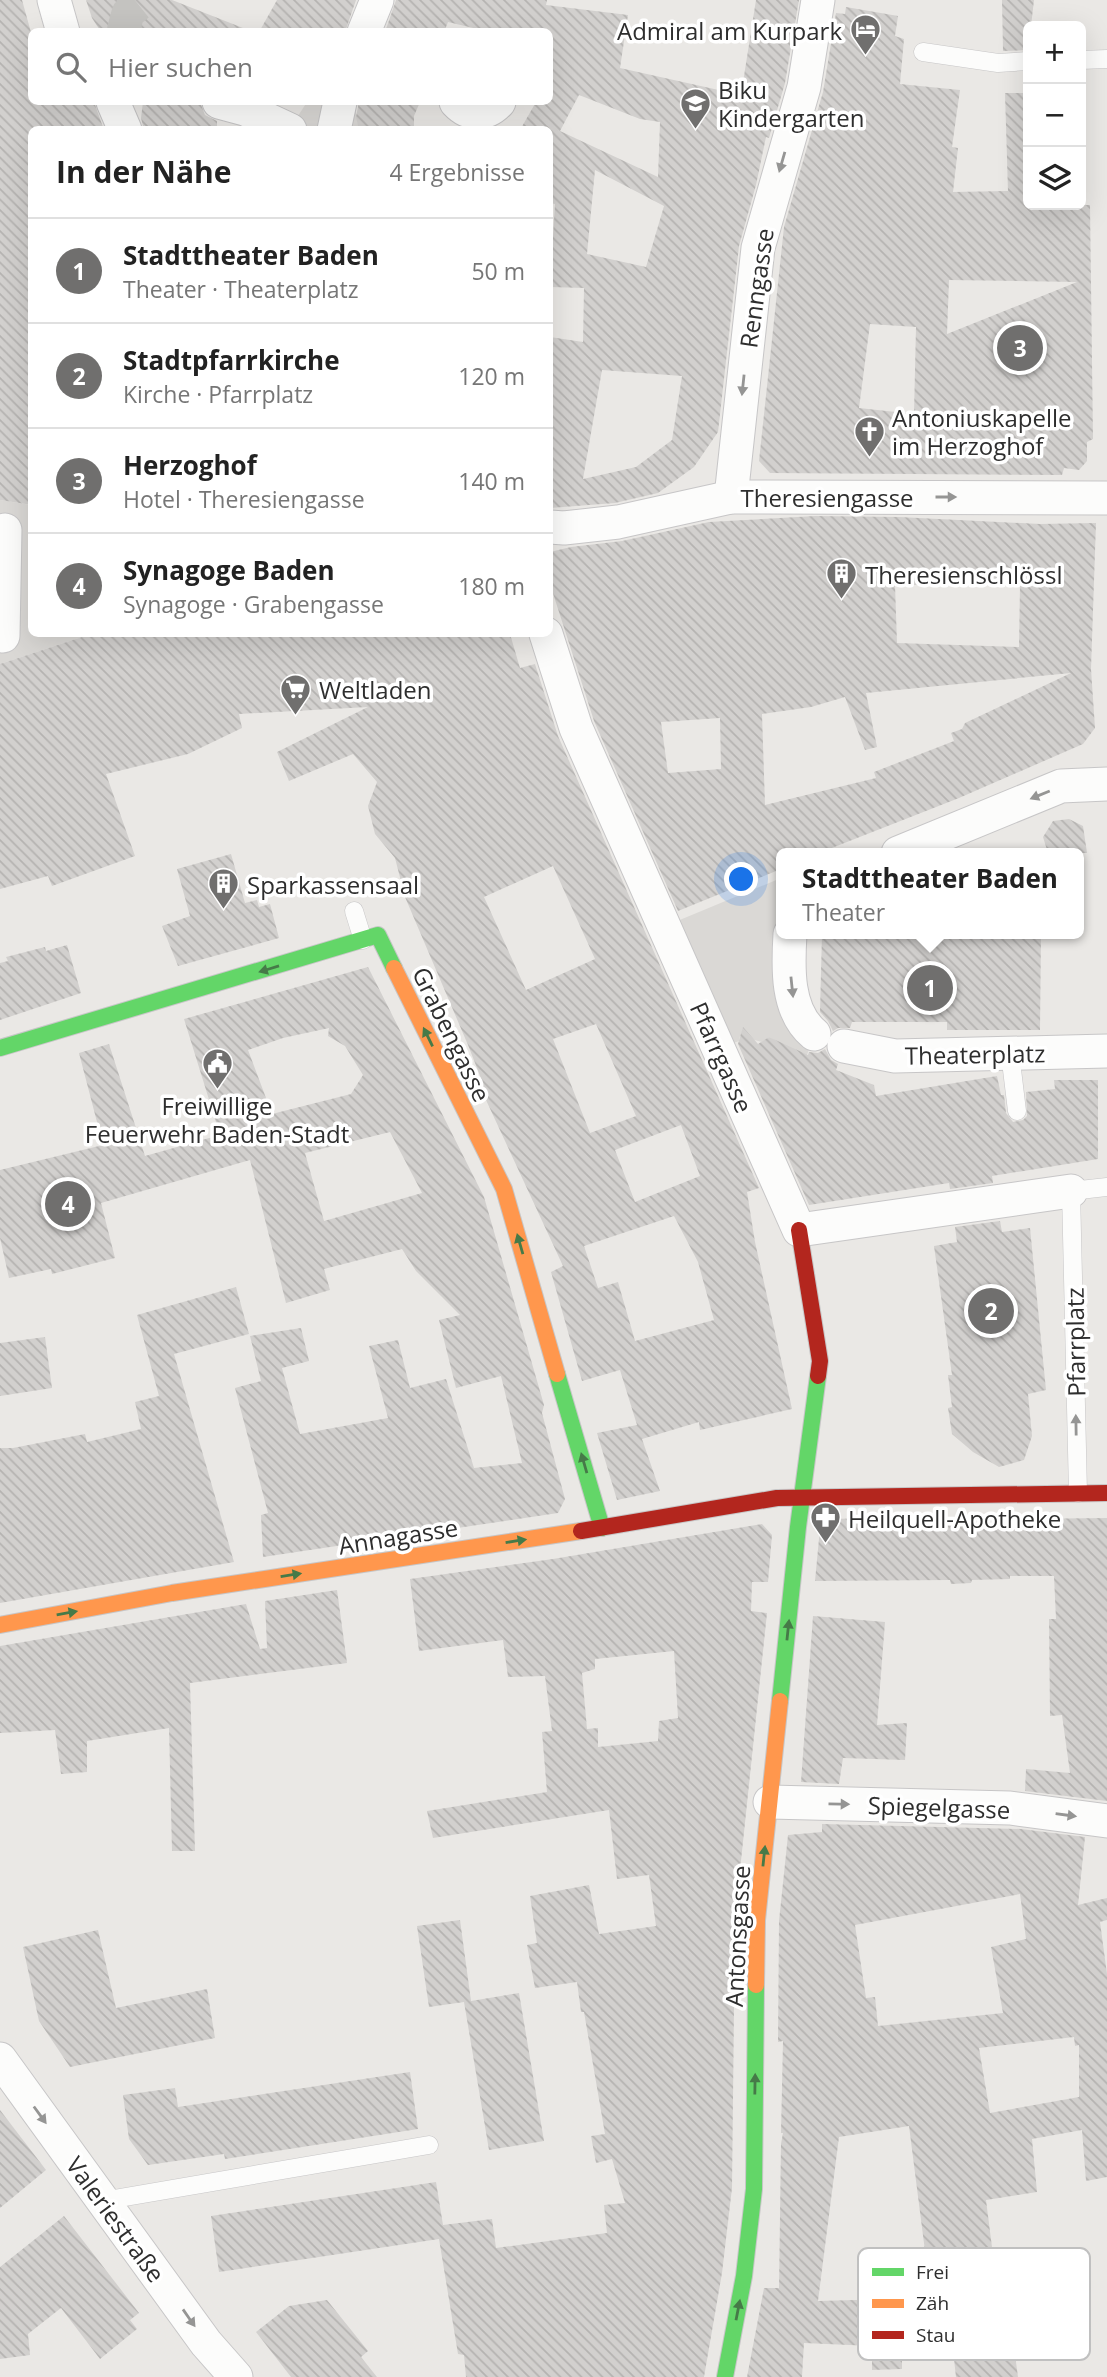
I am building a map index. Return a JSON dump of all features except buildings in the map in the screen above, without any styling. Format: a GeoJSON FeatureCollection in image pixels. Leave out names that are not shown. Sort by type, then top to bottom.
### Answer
{"type":"FeatureCollection","features":[{"type":"Feature","properties":{"kind":"street"},"geometry":{"type":"LineString","coordinates":[[54,0],[62,28]]}},
{"type":"Feature","properties":{"kind":"street"},"geometry":{"type":"LineString","coordinates":[[366,28],[377,0]]}},
{"type":"Feature","properties":{"kind":"street","name":"Renngasse"},"geometry":{"type":"LineString","coordinates":[[731,497],[758,248],[804,87],[818,0]]}},
{"type":"Feature","properties":{"kind":"street"},"geometry":{"type":"LineString","coordinates":[[114,105],[123,126]]}},
{"type":"Feature","properties":{"kind":"street"},"geometry":{"type":"LineString","coordinates":[[230,105],[281,126]]}},
{"type":"Feature","properties":{"kind":"street"},"geometry":{"type":"LineString","coordinates":[[335,126],[339,105]]}},
{"type":"Feature","properties":{"kind":"street","name":"Theresiengasse"},"geometry":{"type":"LineString","coordinates":[[553,527],[618,522],[731,497],[1107,498]]}},
{"type":"Feature","properties":{"kind":"street"},"geometry":{"type":"LineString","coordinates":[[11,633],[12,531]]}},
{"type":"Feature","properties":{"kind":"street","name":"Pfarrgasse"},"geometry":{"type":"LineString","coordinates":[[547,637],[576,727],[799,1230],[820,1361],[803,1497]]}},
{"type":"Feature","properties":{"kind":"street"},"geometry":{"type":"LineString","coordinates":[[910,848],[1061,786],[1107,784]]}},
{"type":"Feature","properties":{"kind":"street","name":"Grabengasse"},"geometry":{"type":"LineString","coordinates":[[363,940],[378,935],[504,1189],[602,1528]]}},
{"type":"Feature","properties":{"kind":"street","name":"Theaterplatz"},"geometry":{"type":"LineString","coordinates":[[790,939],[792,995],[802,1021],[829,1040],[895,1056],[1107,1051]]}},
{"type":"Feature","properties":{"kind":"street"},"geometry":{"type":"LineString","coordinates":[[0,1048],[363,940]]}},
{"type":"Feature","properties":{"kind":"street"},"geometry":{"type":"LineString","coordinates":[[799,1230],[1071,1191]]}},
{"type":"Feature","properties":{"kind":"street"},"geometry":{"type":"LineString","coordinates":[[803,1497],[1107,1493]]}},
{"type":"Feature","properties":{"kind":"street","name":"Annagasse"},"geometry":{"type":"LineString","coordinates":[[0,1625],[172,1593],[602,1528],[777,1498],[803,1497]]}},
{"type":"Feature","properties":{"kind":"street","name":"Antonsgasse"},"geometry":{"type":"LineString","coordinates":[[725,2377],[744,2276],[754,2189],[757,1920],[803,1497]]}},
{"type":"Feature","properties":{"kind":"street","name":"Spiegelgasse"},"geometry":{"type":"LineString","coordinates":[[770,1802],[1010,1808],[1107,1821]]}},
{"type":"Feature","properties":{"kind":"street","name":"Valeriestraße"},"geometry":{"type":"LineString","coordinates":[[0,2059],[206,2343],[236,2377]]}},
{"type":"Feature","properties":{"kind":"lane"},"geometry":{"type":"LineString","coordinates":[[923,52],[998,63],[1023,61]]}},
{"type":"Feature","properties":{"kind":"lane"},"geometry":{"type":"LineString","coordinates":[[1086,60],[1107,59]]}},
{"type":"Feature","properties":{"kind":"lane"},"geometry":{"type":"LineString","coordinates":[[354,911],[363,940]]}},
{"type":"Feature","properties":{"kind":"lane"},"geometry":{"type":"LineString","coordinates":[[1010,1053],[1017,1111]]}},
{"type":"Feature","properties":{"kind":"lane"},"geometry":{"type":"LineString","coordinates":[[1071,1191],[1107,1187]]}},
{"type":"Feature","properties":{"kind":"lane","name":"Pfarrplatz"},"geometry":{"type":"LineString","coordinates":[[1071,1191],[1078,1493]]}},
{"type":"Feature","properties":{"kind":"lane"},"geometry":{"type":"LineString","coordinates":[[102,2202],[429,2145]]}},
{"type":"Feature","properties":{"kind":"shaded area"},"geometry":{"type":"Polygon","coordinates":[[[305,105],[355,105],[358,126],[292,126],[305,105]]]}},
{"type":"Feature","properties":{"kind":"shaded area"},"geometry":{"type":"Polygon","coordinates":[[[0,500],[28,505],[28,637],[82,637],[0,664],[0,500]]]}},
{"type":"Feature","properties":{"kind":"shaded area"},"geometry":{"type":"Polygon","coordinates":[[[776,880],[776,939],[783,939],[814,1034],[806,1058],[769,1037],[762,1042],[740,1036],[739,1041],[712,1051],[658,929],[776,880]]]}},
{"type":"Feature","properties":{"kind":"tunnel"},"geometry":{"type":"LineString","coordinates":[[124,28],[128,13],[144,0]]}},
{"type":"Feature","properties":{"kind":"traffic: fast"},"geometry":{"type":"LineString","coordinates":[[0,1048],[378,935],[394,968]]}},
{"type":"Feature","properties":{"kind":"traffic: fast"},"geometry":{"type":"LineString","coordinates":[[557,1374],[602,1528]]}},
{"type":"Feature","properties":{"kind":"traffic: fast"},"geometry":{"type":"LineString","coordinates":[[780,1701],[798,1527],[818,1376]]}},
{"type":"Feature","properties":{"kind":"traffic: fast"},"geometry":{"type":"LineString","coordinates":[[725,2377],[744,2276],[754,2189],[756,1985]]}},
{"type":"Feature","properties":{"kind":"traffic: slow"},"geometry":{"type":"LineString","coordinates":[[394,968],[504,1189],[557,1374]]}},
{"type":"Feature","properties":{"kind":"traffic: slow"},"geometry":{"type":"LineString","coordinates":[[0,1625],[172,1593],[581,1531]]}},
{"type":"Feature","properties":{"kind":"traffic: slow"},"geometry":{"type":"LineString","coordinates":[[756,1985],[757,1920],[780,1701]]}},
{"type":"Feature","properties":{"kind":"traffic: jam"},"geometry":{"type":"LineString","coordinates":[[799,1230],[820,1361],[818,1376]]}},
{"type":"Feature","properties":{"kind":"traffic: jam"},"geometry":{"type":"LineString","coordinates":[[581,1531],[777,1498],[1107,1493]]}},
{"type":"Feature","properties":{"kind":"place","name":"Admiral am Kurpark"},"geometry":{"type":"Point","coordinates":[865,57]}},
{"type":"Feature","properties":{"kind":"place","name":"Biku Kindergarten"},"geometry":{"type":"Point","coordinates":[695,130]}},
{"type":"Feature","properties":{"kind":"place","name":"Herzoghof"},"geometry":{"type":"Point","coordinates":[1020,348]}},
{"type":"Feature","properties":{"kind":"place","name":"Antoniuskapelle im Herzoghof"},"geometry":{"type":"Point","coordinates":[869,458]}},
{"type":"Feature","properties":{"kind":"place","name":"Theresienschlössl"},"geometry":{"type":"Point","coordinates":[842,601]}},
{"type":"Feature","properties":{"kind":"place","name":"Weltladen"},"geometry":{"type":"Point","coordinates":[296,716]}},
{"type":"Feature","properties":{"kind":"place","name":"Sparkassensaal"},"geometry":{"type":"Point","coordinates":[224,911]}},
{"type":"Feature","properties":{"kind":"place","name":"Stadttheater Baden"},"geometry":{"type":"Point","coordinates":[930,988]}},
{"type":"Feature","properties":{"kind":"place","name":"Freiwillige Feuerwehr Baden-Stadt"},"geometry":{"type":"Point","coordinates":[217,1090]}},
{"type":"Feature","properties":{"kind":"place","name":"Synagoge Baden"},"geometry":{"type":"Point","coordinates":[68,1204]}},
{"type":"Feature","properties":{"kind":"place","name":"Stadtpfarrkirche"},"geometry":{"type":"Point","coordinates":[991,1311]}},
{"type":"Feature","properties":{"kind":"place","name":"Heilquell-Apotheke"},"geometry":{"type":"Point","coordinates":[825,1545]}}]}
